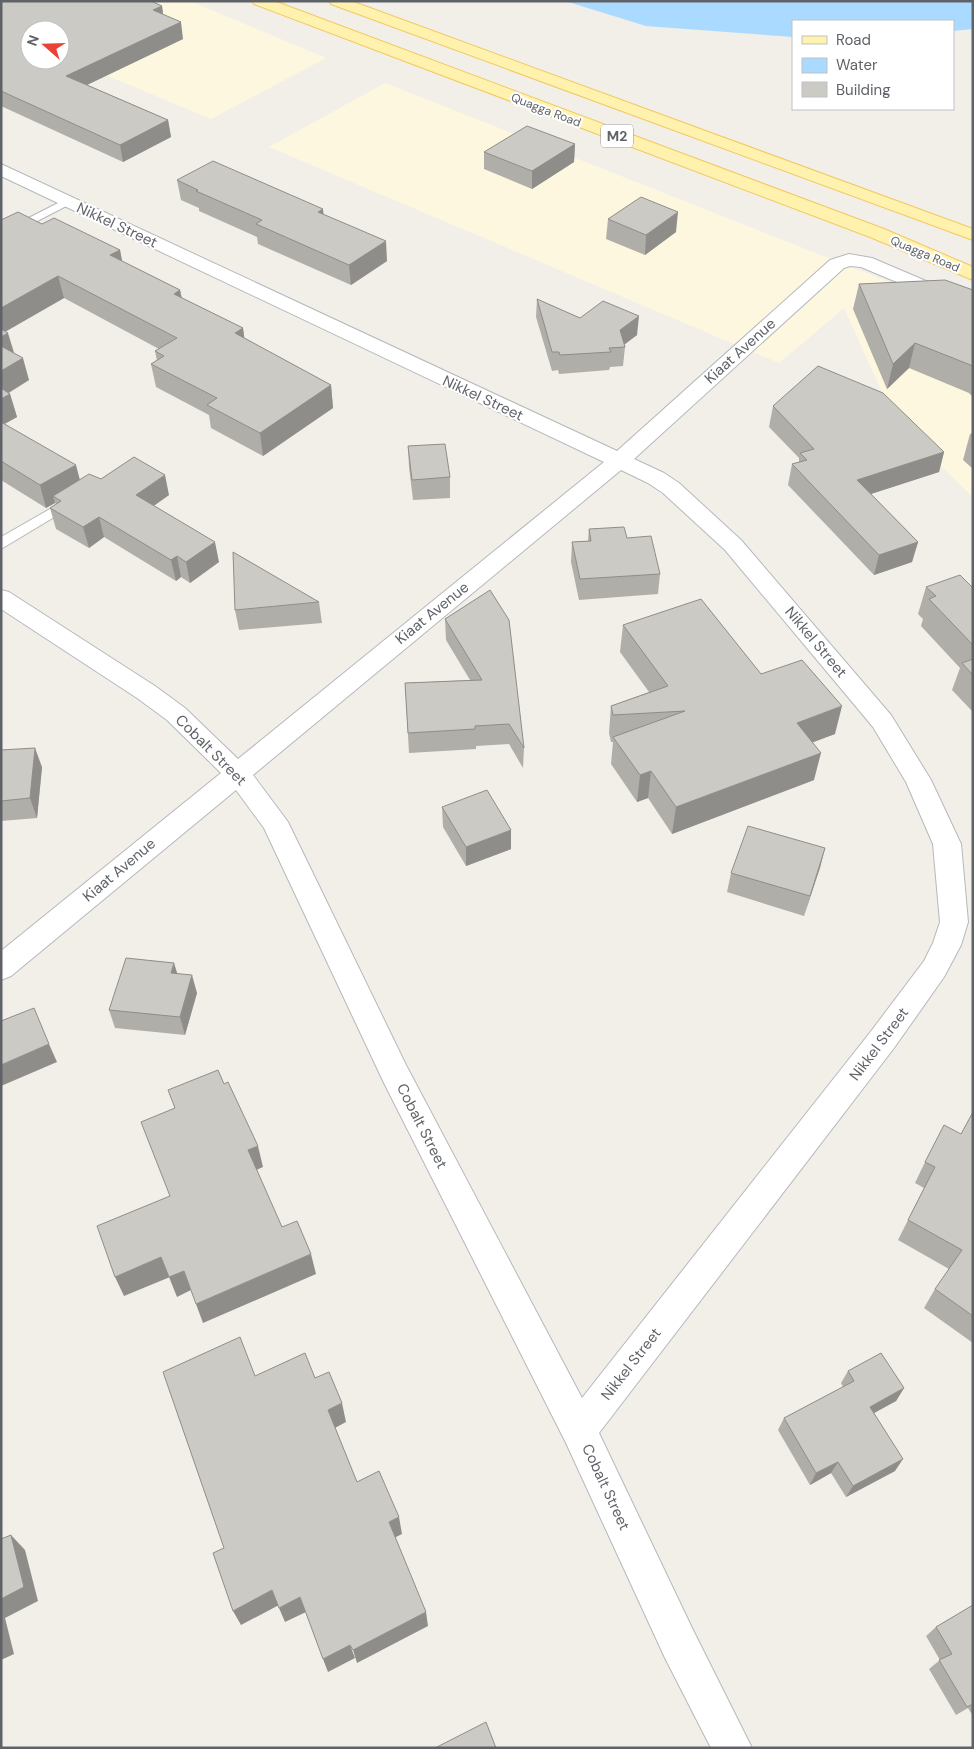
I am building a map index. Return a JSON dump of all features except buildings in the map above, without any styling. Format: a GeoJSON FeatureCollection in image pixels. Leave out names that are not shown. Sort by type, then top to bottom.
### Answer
{"type":"FeatureCollection","features":[{"type":"Feature","properties":{"kind":"main road","name":"Quagga Road"},"geometry":{"type":"LineString","coordinates":[[259,1],[877,233],[973,274]]}},
{"type":"Feature","properties":{"kind":"main road","name":"Quagga Road"},"geometry":{"type":"LineString","coordinates":[[336,1],[973,235]]}},
{"type":"Feature","properties":{"kind":"street","name":"Nikkel Street"},"geometry":{"type":"LineString","coordinates":[[1,169],[408,363],[656,478],[671,488],[734,545],[882,721],[918,780],[946,844],[954,922],[947,945],[934,969],[883,1039],[579,1430]]}},
{"type":"Feature","properties":{"kind":"street","name":"Kiaat Avenue"},"geometry":{"type":"LineString","coordinates":[[1,968],[619,461],[826,272],[843,261],[859,260],[918,283],[973,308]]}},
{"type":"Feature","properties":{"kind":"street","name":"Cobalt Street"},"geometry":{"type":"LineString","coordinates":[[1,598],[146,692],[176,714],[238,773],[275,822],[395,1074],[579,1430],[679,1644],[732,1748]]}},
{"type":"Feature","properties":{"kind":"lane"},"geometry":{"type":"LineString","coordinates":[[1,237],[68,201]]}},
{"type":"Feature","properties":{"kind":"lane"},"geometry":{"type":"LineString","coordinates":[[1,544],[84,493]]}},
{"type":"Feature","properties":{"kind":"shaded area"},"geometry":{"type":"Polygon","coordinates":[[[1,1],[190,1],[326,58],[211,119],[70,60],[70,20],[20,20],[1,1]]]}},
{"type":"Feature","properties":{"kind":"shaded area"},"geometry":{"type":"Polygon","coordinates":[[[385,83],[973,315],[973,497],[896,423],[844,308],[779,363],[269,147],[385,83]]]}},
{"type":"Feature","properties":{"kind":"water"},"geometry":{"type":"Polygon","coordinates":[[[565,1],[973,1],[973,29],[954,31],[954,20],[792,20],[792,37],[646,26],[565,1]]]}}]}
